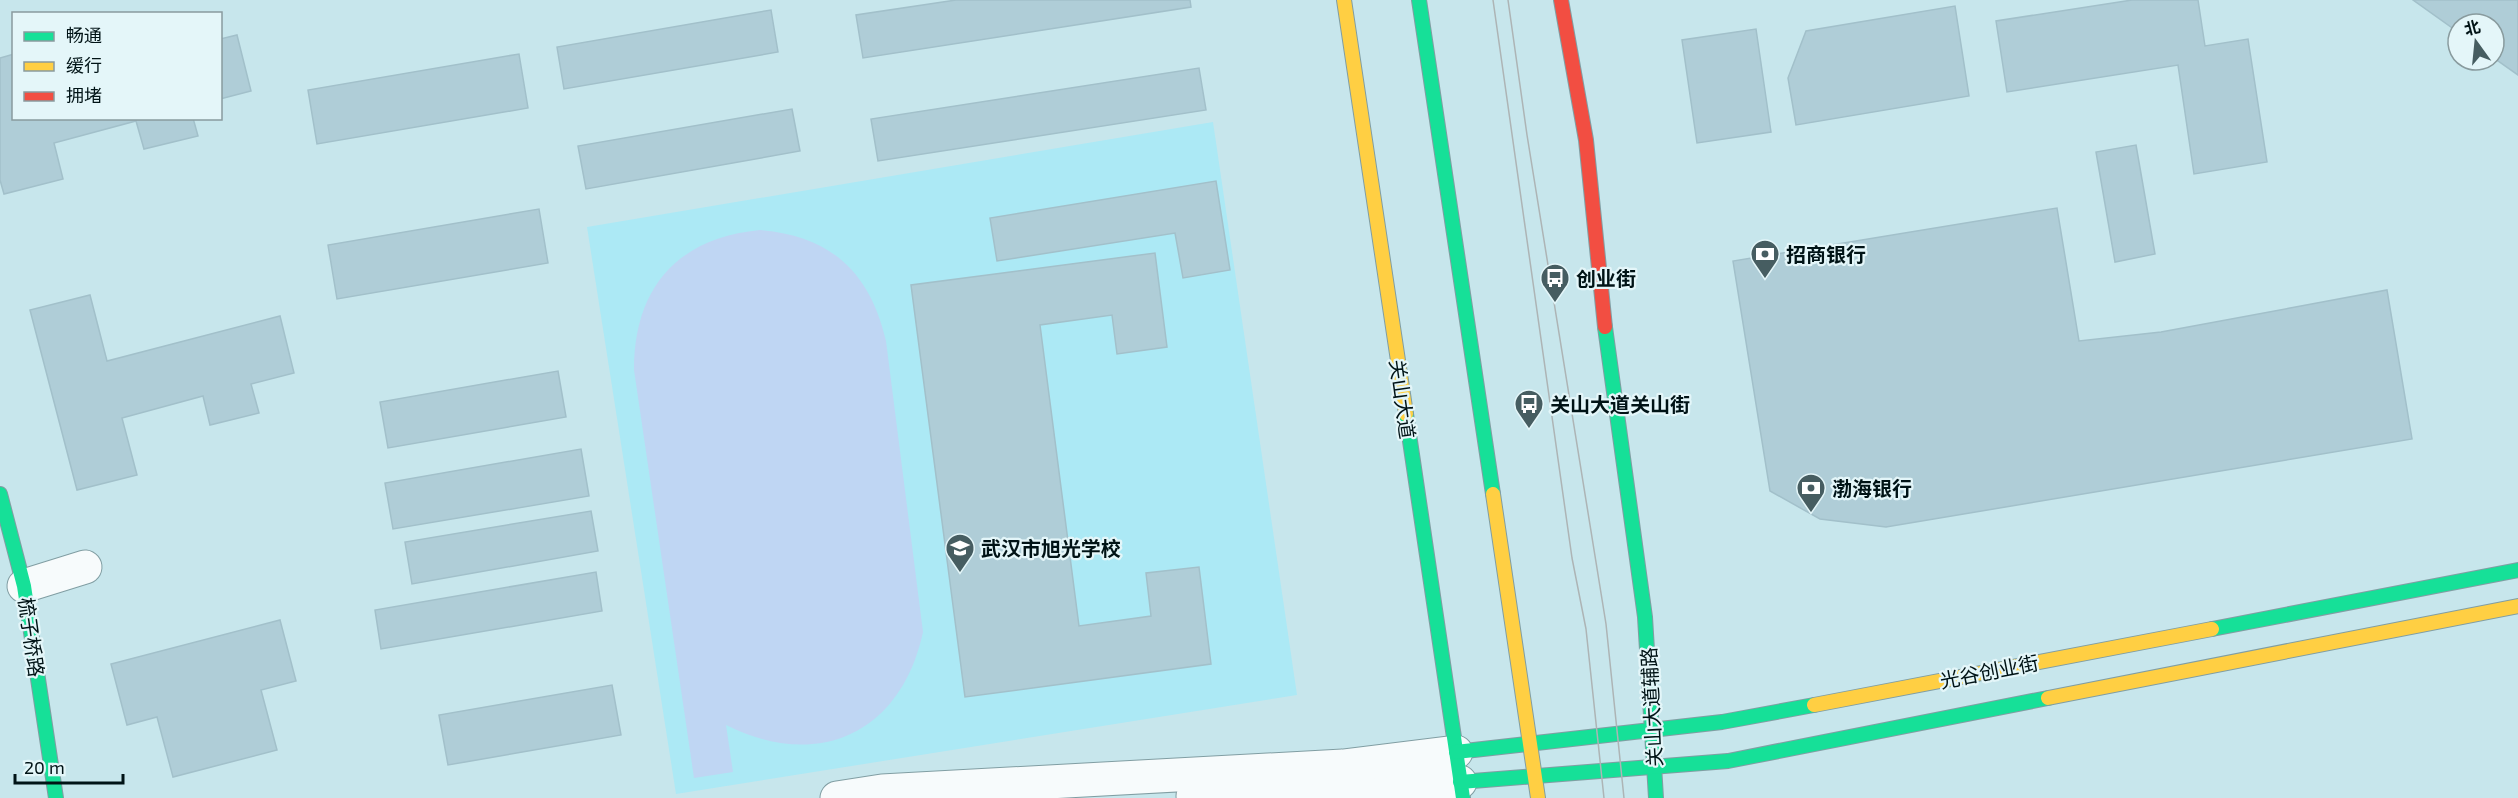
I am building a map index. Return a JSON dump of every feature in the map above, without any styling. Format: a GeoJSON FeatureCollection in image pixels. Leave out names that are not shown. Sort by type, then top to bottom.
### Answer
{"type":"FeatureCollection","features":[{"type":"Feature","properties":{"kind":"main road","name":"关山大道"},"geometry":{"type":"LineString","coordinates":[[1344,0],[1460,777]]}},
{"type":"Feature","properties":{"kind":"main road"},"geometry":{"type":"LineString","coordinates":[[1419,0],[1538,798]]}},
{"type":"Feature","properties":{"kind":"main road","name":"关山大道辅路"},"geometry":{"type":"LineString","coordinates":[[1561,0],[1586,140],[1601,302],[1646,617],[1656,798]]}},
{"type":"Feature","properties":{"kind":"main road","name":"梳子桥路"},"geometry":{"type":"LineString","coordinates":[[2,512],[24,586],[57,798]]}},
{"type":"Feature","properties":{"kind":"main road","name":"光谷创业街"},"geometry":{"type":"LineString","coordinates":[[1460,777],[1531,744],[1722,722],[2518,570]]}},
{"type":"Feature","properties":{"kind":"main road","name":"光谷创业街"},"geometry":{"type":"LineString","coordinates":[[1460,777],[1535,776],[1728,761],[2518,606]]}},
{"type":"Feature","properties":{"kind":"street"},"geometry":{"type":"LineString","coordinates":[[24,586],[85,567]]}},
{"type":"Feature","properties":{"kind":"street"},"geometry":{"type":"LineString","coordinates":[[837,798],[882,791],[1343,766],[1460,777]]}},
{"type":"Feature","properties":{"kind":"street"},"geometry":{"type":"LineString","coordinates":[[1149,798],[1342,791],[1460,777]]}},
{"type":"Feature","properties":{"kind":"shaded area","name":"武汉市旭光学校"},"geometry":{"type":"Polygon","coordinates":[[[1213,122],[1297,695],[676,794],[587,227],[1213,122]]]}},
{"type":"Feature","properties":{"kind":"shaded area"},"geometry":{"type":"Polygon","coordinates":[[[760,230],[807,240],[844,262],[870,295],[879,317],[886,341],[923,632],[912,667],[896,696],[875,718],[851,734],[823,743],[792,744],[760,738],[726,725],[733,772],[694,778],[634,370],[636,340],[642,314],[652,291],[666,272],[684,256],[706,244],[731,235],[760,230]]]}},
{"type":"Feature","properties":{"kind":"building"},"geometry":{"type":"Polygon","coordinates":[[[956,0],[1190,0],[1191,7],[863,58],[856,15],[956,0]]]}},
{"type":"Feature","properties":{"kind":"building"},"geometry":{"type":"Polygon","coordinates":[[[2132,0],[2198,0],[2205,46],[2248,39],[2267,162],[2194,174],[2178,65],[2007,92],[1996,21],[2132,0]]]}},
{"type":"Feature","properties":{"kind":"building"},"geometry":{"type":"Polygon","coordinates":[[[2413,0],[2518,0],[2518,75],[2506,66],[2506,12],[2446,12],[2446,23],[2413,0]]]}},
{"type":"Feature","properties":{"kind":"building"},"geometry":{"type":"Polygon","coordinates":[[[1955,6],[1969,96],[1796,125],[1788,78],[1806,31],[1955,6]]]}},
{"type":"Feature","properties":{"kind":"building"},"geometry":{"type":"Polygon","coordinates":[[[771,10],[778,52],[564,89],[557,47],[771,10]]]}},
{"type":"Feature","properties":{"kind":"building"},"geometry":{"type":"Polygon","coordinates":[[[1756,29],[1771,132],[1697,143],[1682,40],[1756,29]]]}},
{"type":"Feature","properties":{"kind":"building"},"geometry":{"type":"Polygon","coordinates":[[[237,35],[251,91],[222,98],[222,39],[237,35]]]}},
{"type":"Feature","properties":{"kind":"building"},"geometry":{"type":"Polygon","coordinates":[[[519,54],[528,108],[317,144],[308,90],[519,54]]]}},
{"type":"Feature","properties":{"kind":"building"},"geometry":{"type":"Polygon","coordinates":[[[12,55],[12,120],[194,120],[198,136],[144,149],[136,121],[54,143],[63,179],[4,194],[0,180],[0,58],[12,55]]]}},
{"type":"Feature","properties":{"kind":"building"},"geometry":{"type":"Polygon","coordinates":[[[1199,68],[1206,110],[878,161],[871,119],[1199,68]]]}},
{"type":"Feature","properties":{"kind":"building"},"geometry":{"type":"Polygon","coordinates":[[[792,109],[800,151],[586,189],[578,146],[792,109]]]}},
{"type":"Feature","properties":{"kind":"building"},"geometry":{"type":"Polygon","coordinates":[[[2136,145],[2155,254],[2115,262],[2096,152],[2136,145]]]}},
{"type":"Feature","properties":{"kind":"building"},"geometry":{"type":"Polygon","coordinates":[[[1216,181],[1230,270],[1183,278],[1175,233],[997,261],[990,218],[1216,181]]]}},
{"type":"Feature","properties":{"kind":"building"},"geometry":{"type":"Polygon","coordinates":[[[2057,208],[2079,341],[2161,332],[2387,290],[2412,439],[1886,527],[1820,519],[1770,491],[1733,261],[2057,208]]]}},
{"type":"Feature","properties":{"kind":"building"},"geometry":{"type":"Polygon","coordinates":[[[539,209],[548,263],[337,299],[328,245],[539,209]]]}},
{"type":"Feature","properties":{"kind":"building"},"geometry":{"type":"Polygon","coordinates":[[[1155,253],[1167,347],[1117,354],[1112,315],[1040,325],[1079,626],[1151,616],[1146,573],[1199,567],[1211,664],[965,697],[911,285],[1155,253]]]}},
{"type":"Feature","properties":{"kind":"building"},"geometry":{"type":"Polygon","coordinates":[[[90,295],[107,361],[280,316],[294,373],[251,384],[259,413],[210,425],[203,396],[122,418],[137,475],[77,490],[30,310],[90,295]]]}},
{"type":"Feature","properties":{"kind":"building"},"geometry":{"type":"Polygon","coordinates":[[[558,371],[566,417],[388,448],[380,402],[558,371]]]}},
{"type":"Feature","properties":{"kind":"building"},"geometry":{"type":"Polygon","coordinates":[[[581,449],[589,496],[393,529],[385,483],[581,449]]]}},
{"type":"Feature","properties":{"kind":"building"},"geometry":{"type":"Polygon","coordinates":[[[591,511],[598,551],[412,584],[405,542],[591,511]]]}},
{"type":"Feature","properties":{"kind":"building"},"geometry":{"type":"Polygon","coordinates":[[[596,572],[602,611],[381,649],[375,610],[596,572]]]}},
{"type":"Feature","properties":{"kind":"building"},"geometry":{"type":"Polygon","coordinates":[[[280,620],[296,681],[261,690],[277,750],[173,777],[157,717],[127,725],[111,664],[280,620]]]}},
{"type":"Feature","properties":{"kind":"building"},"geometry":{"type":"Polygon","coordinates":[[[612,685],[621,735],[448,765],[439,715],[612,685]]]}},
{"type":"Feature","properties":{"kind":"tram line"},"geometry":{"type":"LineString","coordinates":[[1493,0],[1572,558],[1586,629],[1604,798]]}},
{"type":"Feature","properties":{"kind":"tram line"},"geometry":{"type":"LineString","coordinates":[[1508,0],[1527,135],[1606,624],[1624,798]]}},
{"type":"Feature","properties":{"kind":"traffic: fast"},"geometry":{"type":"LineString","coordinates":[[1419,0],[1493,494]]}},
{"type":"Feature","properties":{"kind":"traffic: fast"},"geometry":{"type":"LineString","coordinates":[[1605,327],[1645,617],[1656,798]]}},
{"type":"Feature","properties":{"kind":"traffic: fast"},"geometry":{"type":"LineString","coordinates":[[1406,414],[1463,798]]}},
{"type":"Feature","properties":{"kind":"traffic: fast"},"geometry":{"type":"LineString","coordinates":[[0,494],[24,586],[56,798]]}},
{"type":"Feature","properties":{"kind":"traffic: fast"},"geometry":{"type":"LineString","coordinates":[[2212,629],[2518,570]]}},
{"type":"Feature","properties":{"kind":"traffic: fast"},"geometry":{"type":"LineString","coordinates":[[1460,782],[1728,761],[2048,698]]}},
{"type":"Feature","properties":{"kind":"traffic: fast"},"geometry":{"type":"LineString","coordinates":[[1456,752],[1722,722],[1814,705]]}},
{"type":"Feature","properties":{"kind":"traffic: slow"},"geometry":{"type":"LineString","coordinates":[[1344,0],[1406,414]]}},
{"type":"Feature","properties":{"kind":"traffic: slow"},"geometry":{"type":"LineString","coordinates":[[1493,494],[1538,798]]}},
{"type":"Feature","properties":{"kind":"traffic: slow"},"geometry":{"type":"LineString","coordinates":[[2048,698],[2518,606]]}},
{"type":"Feature","properties":{"kind":"traffic: slow"},"geometry":{"type":"LineString","coordinates":[[1814,705],[2212,629]]}},
{"type":"Feature","properties":{"kind":"traffic: jam"},"geometry":{"type":"LineString","coordinates":[[1561,0],[1586,140],[1605,327]]}},
{"type":"Feature","properties":{"kind":"place","name":"招商银行"},"geometry":{"type":"Point","coordinates":[1765,280]}},
{"type":"Feature","properties":{"kind":"place","name":"创业街"},"geometry":{"type":"Point","coordinates":[1555,304]}},
{"type":"Feature","properties":{"kind":"place","name":"关山大道关山街"},"geometry":{"type":"Point","coordinates":[1529,430]}},
{"type":"Feature","properties":{"kind":"place","name":"渤海银行"},"geometry":{"type":"Point","coordinates":[1811,514]}},
{"type":"Feature","properties":{"kind":"place","name":"武汉市旭光学校"},"geometry":{"type":"Point","coordinates":[960,574]}}]}
